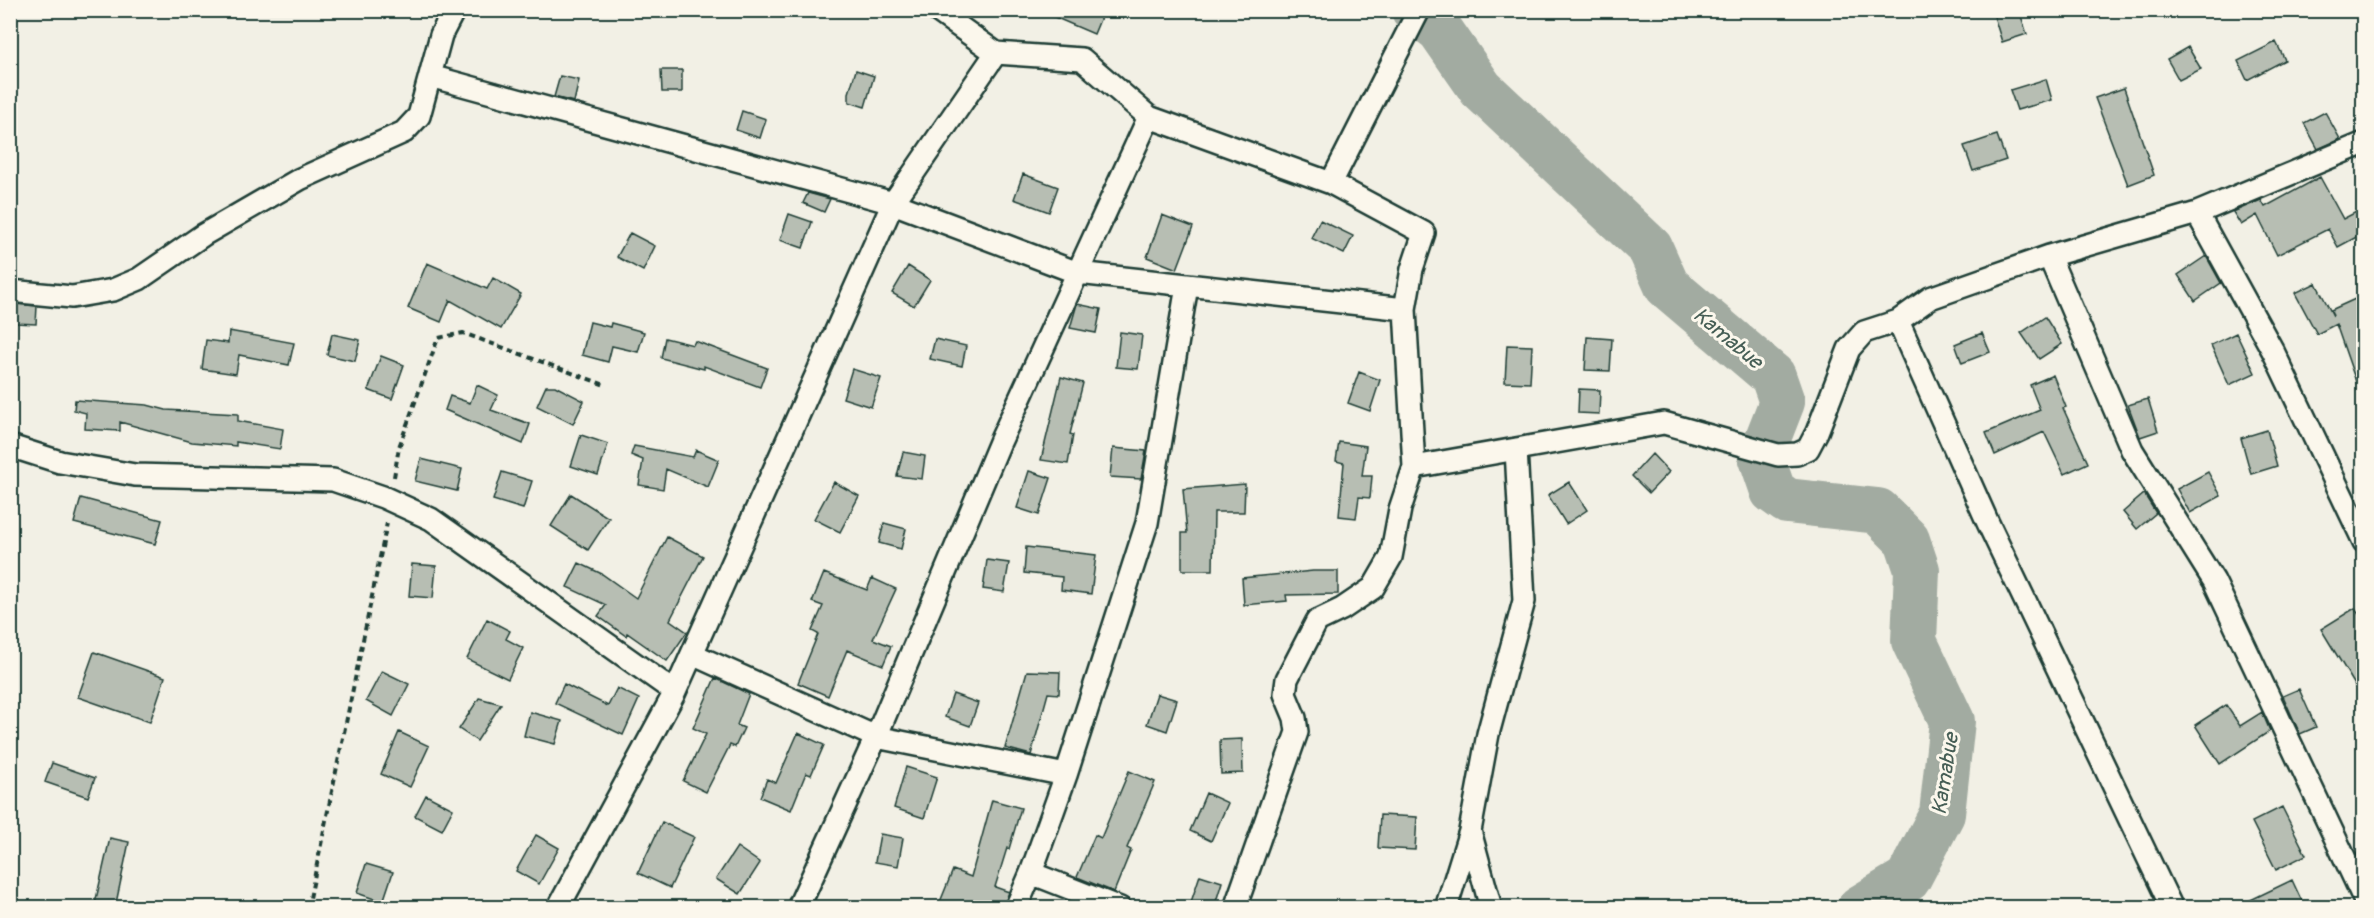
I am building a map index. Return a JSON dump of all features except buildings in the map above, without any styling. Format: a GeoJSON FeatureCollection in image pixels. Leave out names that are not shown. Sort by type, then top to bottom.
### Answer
{"type":"FeatureCollection","features":[{"type":"Feature","properties":{"kind":"street"},"geometry":{"type":"LineString","coordinates":[[10,291],[72,297],[113,290],[139,279],[203,234],[300,179],[404,132],[419,117],[441,35],[454,10]]}},
{"type":"Feature","properties":{"kind":"street"},"geometry":{"type":"LineString","coordinates":[[936,10],[996,53],[1082,59],[1149,117],[1331,183],[1424,233],[1412,269],[1405,309],[1414,467],[1400,509],[1391,557],[1373,588],[1342,609],[1317,621],[1287,680],[1285,694],[1298,732],[1235,908]]}},
{"type":"Feature","properties":{"kind":"street"},"geometry":{"type":"LineString","coordinates":[[1331,183],[1419,10]]}},
{"type":"Feature","properties":{"kind":"street"},"geometry":{"type":"LineString","coordinates":[[558,908],[675,692],[893,203],[996,53]]}},
{"type":"Feature","properties":{"kind":"street"},"geometry":{"type":"LineString","coordinates":[[430,76],[893,203],[1078,273],[1405,309]]}},
{"type":"Feature","properties":{"kind":"street"},"geometry":{"type":"LineString","coordinates":[[798,908],[876,737],[1000,442],[1149,117]]}},
{"type":"Feature","properties":{"kind":"street"},"geometry":{"type":"LineString","coordinates":[[1414,467],[1664,423],[1778,455],[1797,454],[1808,449],[1817,432],[1849,349],[1864,332],[1898,321],[1930,298],[2049,256],[2197,213],[2364,143]]}},
{"type":"Feature","properties":{"kind":"street"},"geometry":{"type":"LineString","coordinates":[[2197,213],[2272,351],[2364,542]]}},
{"type":"Feature","properties":{"kind":"street"},"geometry":{"type":"LineString","coordinates":[[2049,256],[2132,450],[2214,581],[2364,899]]}},
{"type":"Feature","properties":{"kind":"street"},"geometry":{"type":"LineString","coordinates":[[1016,908],[1066,775],[1147,523],[1187,286]]}},
{"type":"Feature","properties":{"kind":"street"},"geometry":{"type":"LineString","coordinates":[[1898,321],[1988,523],[2172,908]]}},
{"type":"Feature","properties":{"kind":"street"},"geometry":{"type":"LineString","coordinates":[[10,446],[60,462],[135,475],[333,480],[391,501],[431,519],[675,692]]}},
{"type":"Feature","properties":{"kind":"street"},"geometry":{"type":"LineString","coordinates":[[1446,908],[1470,831],[1488,734],[1524,601],[1516,449]]}},
{"type":"Feature","properties":{"kind":"street"},"geometry":{"type":"LineString","coordinates":[[692,654],[876,737],[1066,775]]}},
{"type":"Feature","properties":{"kind":"street"},"geometry":{"type":"LineString","coordinates":[[1470,831],[1491,908]]}},
{"type":"Feature","properties":{"kind":"street"},"geometry":{"type":"LineString","coordinates":[[1031,873],[1120,908]]}},
{"type":"Feature","properties":{"kind":"path"},"geometry":{"type":"LineString","coordinates":[[308,908],[391,501],[399,447],[438,338],[463,333],[605,385]]}},
{"type":"Feature","properties":{"kind":"waterway","name":"Kamabue"},"geometry":{"type":"LineString","coordinates":[[1414,10],[1440,30],[1481,89],[1650,248],[1667,286],[1773,376],[1782,402],[1761,456],[1773,491],[1787,501],[1878,511],[1907,540],[1917,570],[1914,641],[1952,721],[1942,814],[1908,879],[1860,908]]}}]}
